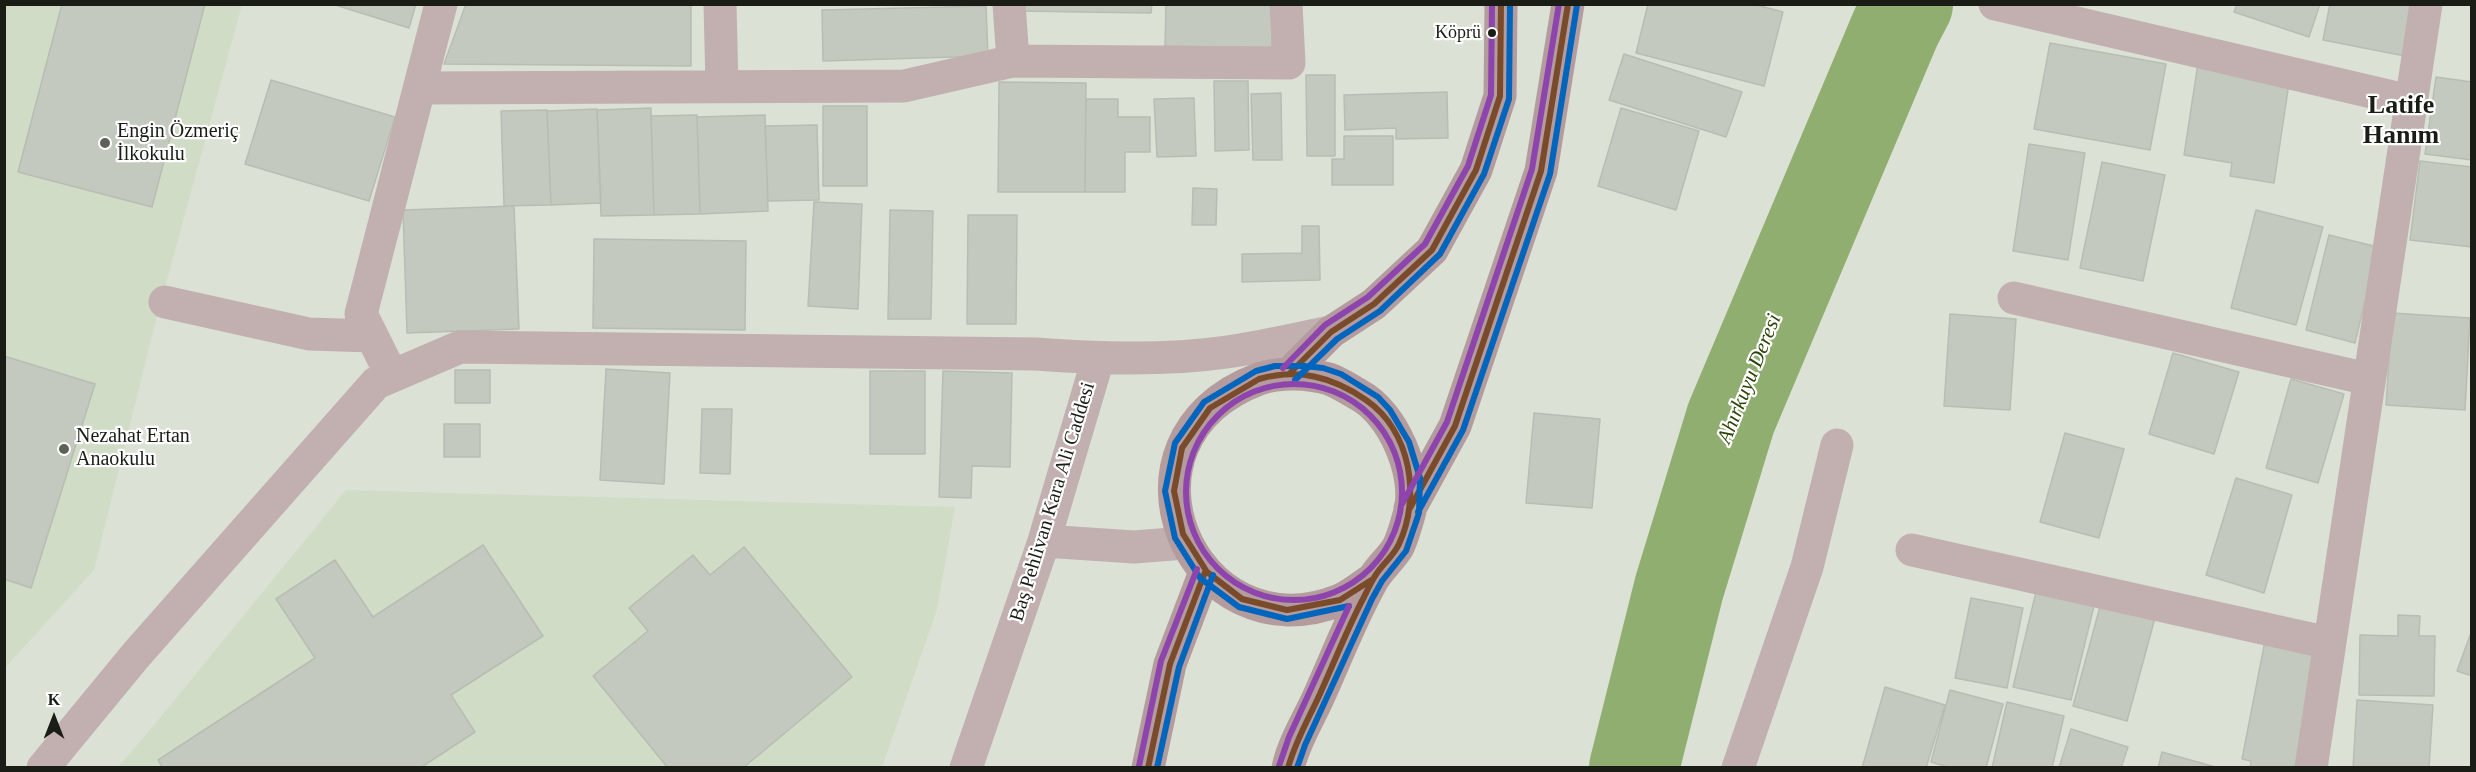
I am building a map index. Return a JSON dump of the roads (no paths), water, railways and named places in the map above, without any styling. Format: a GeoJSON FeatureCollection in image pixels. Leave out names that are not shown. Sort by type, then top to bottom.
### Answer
{"type":"FeatureCollection","features":[{"type":"Feature","properties":{"kind":"main road"},"geometry":{"type":"LineString","coordinates":[[1278,375],[1331,332],[1374,304],[1432,250],[1476,170],[1500,96],[1501,4]]}},
{"type":"Feature","properties":{"kind":"main road"},"geometry":{"type":"LineString","coordinates":[[1287,768],[1372,579],[1398,547],[1410,508],[1455,426],[1541,171],[1568,4]]}},
{"type":"Feature","properties":{"kind":"main road"},"geometry":{"type":"LineString","coordinates":[[1372,579],[1342,599],[1306,609],[1269,608],[1234,595],[1205,572],[1185,543],[1175,508],[1175,473],[1186,439],[1206,410],[1234,388],[1278,375],[1329,379],[1366,399],[1394,429],[1408,467],[1410,508]]}},
{"type":"Feature","properties":{"kind":"main road"},"geometry":{"type":"LineString","coordinates":[[1148,768],[1170,664],[1205,572]]}},
{"type":"Feature","properties":{"kind":"street"},"geometry":{"type":"LineString","coordinates":[[392,376],[361,315],[441,4]]}},
{"type":"Feature","properties":{"kind":"street"},"geometry":{"type":"LineString","coordinates":[[720,4],[722,86]]}},
{"type":"Feature","properties":{"kind":"street"},"geometry":{"type":"LineString","coordinates":[[1009,4],[1013,61]]}},
{"type":"Feature","properties":{"kind":"street"},"geometry":{"type":"LineString","coordinates":[[420,88],[904,86],[1013,61],[1289,63],[1287,4]]}},
{"type":"Feature","properties":{"kind":"street"},"geometry":{"type":"LineString","coordinates":[[1995,4],[2410,100]]}},
{"type":"Feature","properties":{"kind":"street"},"geometry":{"type":"LineString","coordinates":[[2311,768],[2426,4]]}},
{"type":"Feature","properties":{"kind":"street"},"geometry":{"type":"LineString","coordinates":[[2014,298],[2368,379]]}},
{"type":"Feature","properties":{"kind":"street"},"geometry":{"type":"LineString","coordinates":[[165,302],[309,334],[372,336]]}},
{"type":"Feature","properties":{"kind":"street","name":"Baş Pehlivan Kara Ali Caddesi"},"geometry":{"type":"LineString","coordinates":[[966,768],[1044,541],[1098,359],[1164,358],[1227,352],[1331,332]]}},
{"type":"Feature","properties":{"kind":"street"},"geometry":{"type":"LineString","coordinates":[[43,768],[136,655],[376,383],[460,347],[1035,354],[1098,359]]}},
{"type":"Feature","properties":{"kind":"street"},"geometry":{"type":"LineString","coordinates":[[1227,352],[1278,375]]}},
{"type":"Feature","properties":{"kind":"street"},"geometry":{"type":"LineString","coordinates":[[1738,768],[1807,567],[1837,445]]}},
{"type":"Feature","properties":{"kind":"street"},"geometry":{"type":"LineString","coordinates":[[1044,541],[1134,547],[1185,543]]}},
{"type":"Feature","properties":{"kind":"street"},"geometry":{"type":"LineString","coordinates":[[1912,550],[2329,643]]}},
{"type":"Feature","properties":{"kind":"waterway","name":"Ahırkuyu Deresi"},"geometry":{"type":"LineString","coordinates":[[1634,768],[1679,588],[1731,418],[1896,27],[1908,4]]}},
{"type":"Feature","properties":{"kind":"place","name":"Köprü"},"geometry":{"type":"Point","coordinates":[1492,33]}},
{"type":"Feature","properties":{"kind":"place","name":"Engin Özmeriç İlkokulu"},"geometry":{"type":"Point","coordinates":[105,143]}},
{"type":"Feature","properties":{"kind":"place","name":"Nezahat Ertan Anaokulu"},"geometry":{"type":"Point","coordinates":[64,449]}},
{"type":"Feature","properties":{"kind":"district","name":"Latife Hanım"},"geometry":{"type":"Point","coordinates":[2401,121]}}]}
